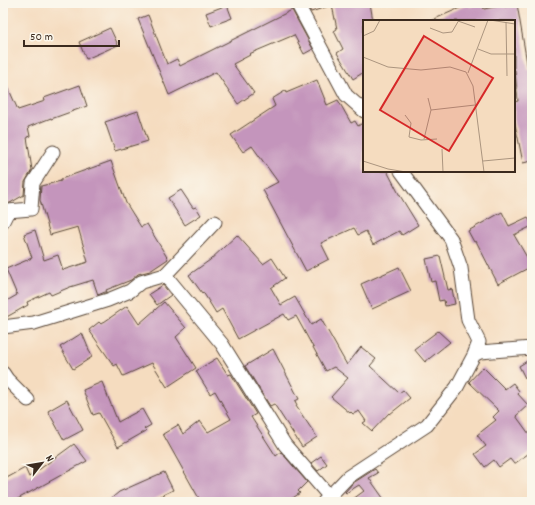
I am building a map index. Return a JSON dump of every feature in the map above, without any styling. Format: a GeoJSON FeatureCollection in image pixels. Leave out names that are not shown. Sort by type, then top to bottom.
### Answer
{"type":"FeatureCollection","features":[{"type":"Feature","properties":{"kind":"street"},"geometry":{"type":"LineString","coordinates":[[297,3],[346,95],[363,110]]}},
{"type":"Feature","properties":{"kind":"street"},"geometry":{"type":"LineString","coordinates":[[3,221],[8,211],[31,209],[33,183],[53,152]]}},
{"type":"Feature","properties":{"kind":"street"},"geometry":{"type":"LineString","coordinates":[[165,275],[222,344],[286,445],[327,500],[348,477],[428,425],[458,387],[479,342],[468,320],[461,268],[451,239],[402,172]]}},
{"type":"Feature","properties":{"kind":"street"},"geometry":{"type":"LineString","coordinates":[[3,327],[34,323],[108,300],[130,291],[141,282],[165,275],[215,222]]}},
{"type":"Feature","properties":{"kind":"street"},"geometry":{"type":"LineString","coordinates":[[474,355],[480,352],[532,348]]}},
{"type":"Feature","properties":{"kind":"street"},"geometry":{"type":"LineString","coordinates":[[3,373],[28,400]]}},
{"type":"Feature","properties":{"kind":"building"},"geometry":{"type":"Polygon","coordinates":[[[370,3],[373,20],[363,20],[363,73],[353,79],[337,53],[343,49],[334,31],[337,29],[332,5],[311,12],[306,4],[370,3]]]}},
{"type":"Feature","properties":{"kind":"building"},"geometry":{"type":"Polygon","coordinates":[[[478,3],[481,3],[484,9],[517,4],[528,69],[532,68],[532,161],[523,163],[515,123],[515,102],[518,101],[515,70],[515,20],[432,20],[469,4],[470,7],[478,3]]]}},
{"type":"Feature","properties":{"kind":"building"},"geometry":{"type":"Polygon","coordinates":[[[227,5],[232,18],[211,26],[206,13],[227,5]]]}},
{"type":"Feature","properties":{"kind":"building"},"geometry":{"type":"Polygon","coordinates":[[[292,10],[313,49],[304,54],[294,35],[249,54],[250,55],[233,64],[254,93],[238,104],[216,72],[169,95],[138,19],[148,15],[167,64],[177,59],[180,66],[292,10]]]}},
{"type":"Feature","properties":{"kind":"building"},"geometry":{"type":"Polygon","coordinates":[[[110,28],[118,45],[86,59],[79,42],[110,28]]]}},
{"type":"Feature","properties":{"kind":"building"},"geometry":{"type":"Polygon","coordinates":[[[3,76],[18,110],[45,101],[44,98],[80,85],[87,106],[28,127],[30,136],[27,137],[32,170],[25,182],[24,195],[10,203],[3,205],[3,76]]]}},
{"type":"Feature","properties":{"kind":"building"},"geometry":{"type":"Polygon","coordinates":[[[317,80],[327,105],[338,100],[351,123],[355,121],[358,126],[363,123],[363,172],[388,172],[418,225],[402,235],[399,231],[373,245],[366,231],[358,235],[354,228],[321,243],[329,259],[306,271],[263,190],[278,182],[252,146],[243,152],[231,135],[275,106],[272,99],[285,91],[286,93],[317,80]]]}},
{"type":"Feature","properties":{"kind":"building"},"geometry":{"type":"Polygon","coordinates":[[[138,111],[148,141],[115,151],[105,122],[138,111]]]}},
{"type":"Feature","properties":{"kind":"building"},"geometry":{"type":"Polygon","coordinates":[[[111,161],[126,203],[141,227],[147,224],[168,259],[150,271],[138,274],[131,280],[106,290],[107,292],[98,295],[93,280],[51,295],[49,292],[27,302],[28,305],[3,319],[3,303],[17,295],[6,269],[32,258],[24,234],[35,230],[44,260],[58,255],[63,270],[88,262],[78,227],[50,235],[40,200],[41,186],[61,181],[61,179],[111,161]]]}},
{"type":"Feature","properties":{"kind":"building"},"geometry":{"type":"Polygon","coordinates":[[[181,190],[193,208],[196,207],[201,215],[185,225],[168,198],[181,190]]]}},
{"type":"Feature","properties":{"kind":"building"},"geometry":{"type":"Polygon","coordinates":[[[502,212],[509,226],[528,217],[532,226],[514,235],[532,266],[498,284],[476,241],[474,242],[468,231],[502,212]]]}},
{"type":"Feature","properties":{"kind":"building"},"geometry":{"type":"Polygon","coordinates":[[[237,235],[263,264],[272,258],[285,278],[271,288],[281,305],[295,297],[311,325],[321,319],[347,365],[361,347],[376,359],[370,366],[399,393],[403,390],[410,398],[390,414],[389,413],[372,431],[363,423],[366,421],[359,411],[353,414],[351,412],[350,413],[331,397],[348,378],[334,367],[326,371],[296,316],[288,320],[284,314],[238,339],[222,309],[216,313],[203,292],[202,293],[189,275],[210,260],[237,235]]]}},
{"type":"Feature","properties":{"kind":"building"},"geometry":{"type":"Polygon","coordinates":[[[440,256],[448,290],[452,289],[455,304],[445,306],[444,300],[439,301],[435,281],[431,282],[426,259],[440,256]]]}},
{"type":"Feature","properties":{"kind":"building"},"geometry":{"type":"Polygon","coordinates":[[[399,267],[411,291],[372,309],[361,284],[399,267]]]}},
{"type":"Feature","properties":{"kind":"building"},"geometry":{"type":"Polygon","coordinates":[[[163,285],[171,295],[157,305],[149,294],[163,285]]]}},
{"type":"Feature","properties":{"kind":"building"},"geometry":{"type":"Polygon","coordinates":[[[164,302],[186,328],[176,337],[196,368],[167,387],[152,363],[123,376],[117,364],[114,366],[89,330],[99,322],[101,324],[127,306],[139,324],[164,302]]]}},
{"type":"Feature","properties":{"kind":"building"},"geometry":{"type":"Polygon","coordinates":[[[438,331],[450,342],[425,362],[414,349],[438,331]]]}},
{"type":"Feature","properties":{"kind":"building"},"geometry":{"type":"Polygon","coordinates":[[[82,333],[92,357],[73,369],[60,347],[82,333]]]}},
{"type":"Feature","properties":{"kind":"building"},"geometry":{"type":"Polygon","coordinates":[[[273,349],[299,399],[295,401],[296,406],[317,437],[302,447],[274,404],[270,406],[245,366],[273,349]]]}},
{"type":"Feature","properties":{"kind":"building"},"geometry":{"type":"Polygon","coordinates":[[[217,358],[228,375],[231,374],[256,414],[251,417],[276,456],[281,452],[307,482],[298,491],[300,493],[287,502],[201,502],[163,434],[178,425],[183,434],[200,421],[208,432],[231,419],[215,391],[210,394],[196,371],[217,358]]]}},
{"type":"Feature","properties":{"kind":"building"},"geometry":{"type":"Polygon","coordinates":[[[532,358],[532,374],[525,378],[519,366],[532,358]]]}},
{"type":"Feature","properties":{"kind":"building"},"geometry":{"type":"Polygon","coordinates":[[[483,367],[505,389],[513,383],[519,391],[517,393],[528,405],[516,416],[532,438],[532,451],[514,464],[510,459],[499,467],[494,460],[485,467],[475,454],[486,446],[477,435],[496,420],[493,417],[499,411],[469,382],[483,367]]]}},
{"type":"Feature","properties":{"kind":"building"},"geometry":{"type":"Polygon","coordinates":[[[102,382],[118,422],[142,409],[151,425],[144,429],[146,431],[118,447],[99,413],[93,415],[83,390],[102,382]]]}},
{"type":"Feature","properties":{"kind":"building"},"geometry":{"type":"Polygon","coordinates":[[[67,400],[83,430],[64,440],[48,411],[67,400]]]}},
{"type":"Feature","properties":{"kind":"building"},"geometry":{"type":"Polygon","coordinates":[[[74,444],[87,461],[12,502],[3,502],[3,480],[25,468],[29,477],[74,444]]]}},
{"type":"Feature","properties":{"kind":"building"},"geometry":{"type":"Polygon","coordinates":[[[321,456],[327,464],[318,471],[311,463],[321,456]]]}},
{"type":"Feature","properties":{"kind":"building"},"geometry":{"type":"Polygon","coordinates":[[[375,469],[378,473],[369,478],[386,502],[349,502],[364,491],[359,485],[346,493],[345,492],[353,483],[375,469]]]}},
{"type":"Feature","properties":{"kind":"building"},"geometry":{"type":"Polygon","coordinates":[[[164,472],[173,490],[148,502],[107,502],[119,492],[164,472]]]}}]}
